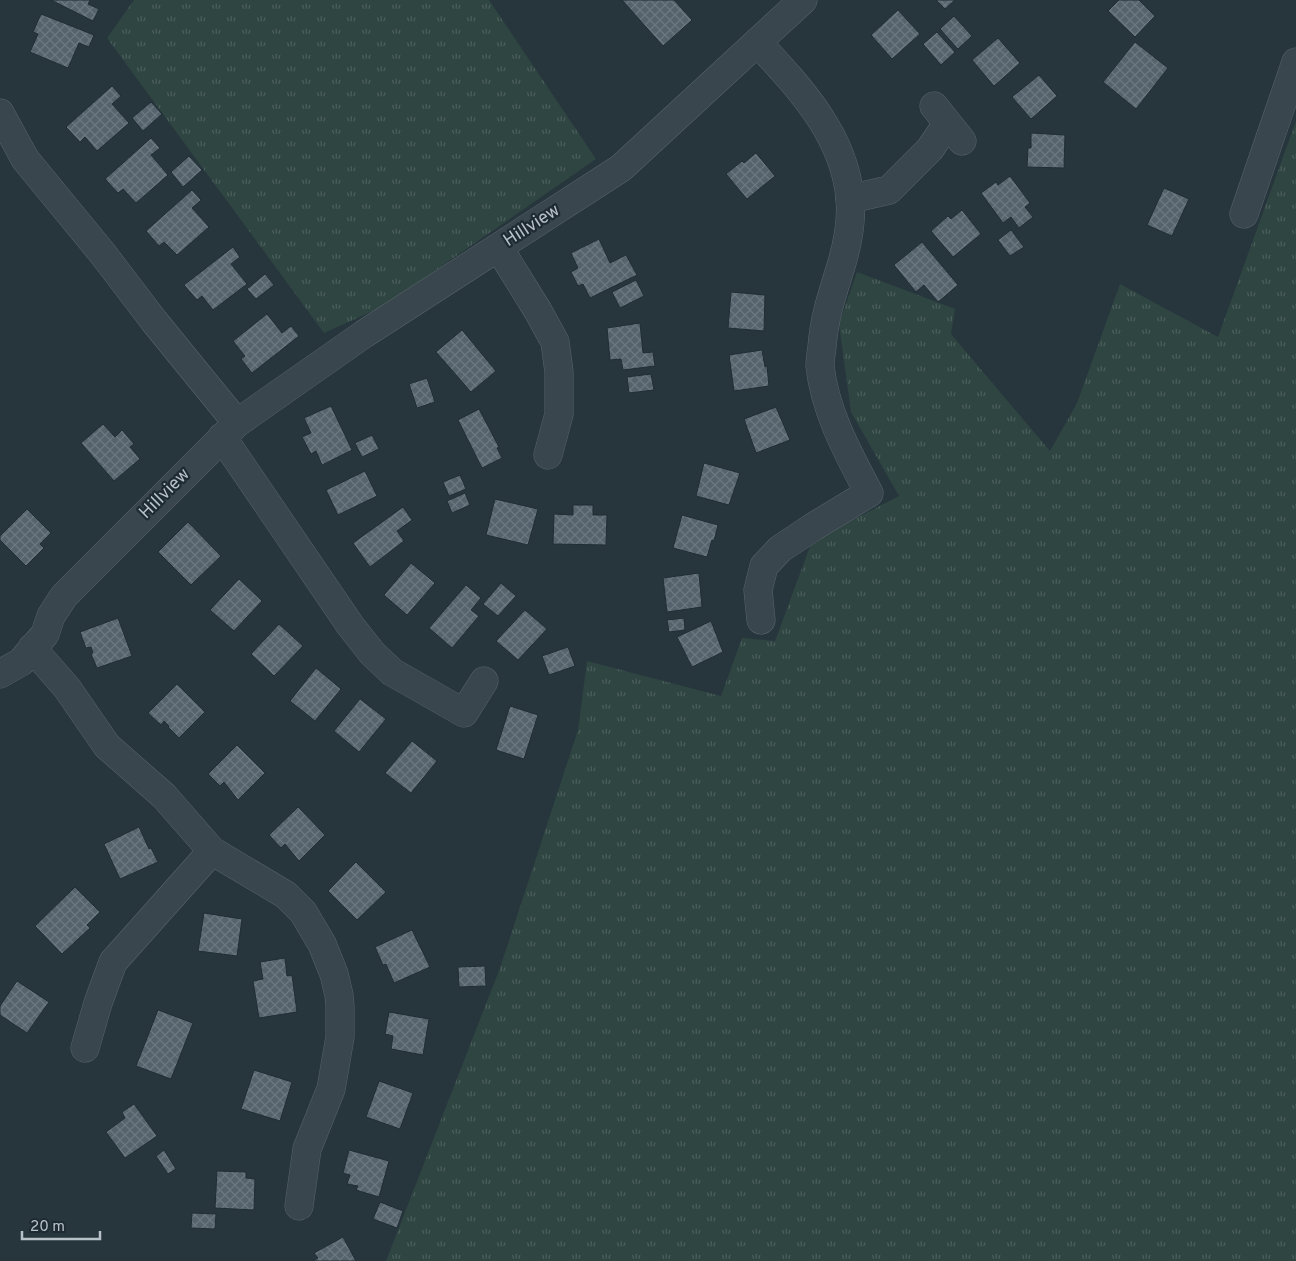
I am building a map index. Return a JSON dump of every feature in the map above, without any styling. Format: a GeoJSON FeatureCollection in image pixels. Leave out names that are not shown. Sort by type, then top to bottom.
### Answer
{"type":"FeatureCollection","features":[{"type":"Feature","properties":{"kind":"street","name":"Hillview"},"geometry":{"type":"LineString","coordinates":[[0,674],[21,662],[45,634],[51,616],[64,596],[230,430],[364,334],[500,248],[621,168],[803,0]]}},
{"type":"Feature","properties":{"kind":"street"},"geometry":{"type":"LineString","coordinates":[[757,42],[806,97],[821,118],[837,149],[846,176],[850,199],[848,234],[841,266],[830,296],[823,327],[820,365],[827,403],[844,446],[868,494],[813,527],[787,545],[764,566],[758,590],[761,620]]}},
{"type":"Feature","properties":{"kind":"street"},"geometry":{"type":"LineString","coordinates":[[1244,214],[1296,62]]}},
{"type":"Feature","properties":{"kind":"street"},"geometry":{"type":"LineString","coordinates":[[0,113],[25,159],[230,430],[350,624],[372,653],[392,672],[464,713],[484,681]]}},
{"type":"Feature","properties":{"kind":"street"},"geometry":{"type":"LineString","coordinates":[[850,199],[888,190],[930,149],[948,124]]}},
{"type":"Feature","properties":{"kind":"street"},"geometry":{"type":"LineString","coordinates":[[500,248],[538,311],[554,342],[559,372],[559,414],[546,460]]}},
{"type":"Feature","properties":{"kind":"street"},"geometry":{"type":"LineString","coordinates":[[32,648],[67,688],[107,746],[164,796],[212,851],[286,895],[303,912],[322,944],[334,974],[340,1006],[340,1038],[331,1089],[307,1149],[299,1206]]}},
{"type":"Feature","properties":{"kind":"street"},"geometry":{"type":"LineString","coordinates":[[82,1054],[113,962],[212,851]]}},
{"type":"Feature","properties":{"kind":"green space"},"geometry":{"type":"Polygon","coordinates":[[[134,0],[489,0],[596,159],[384,306],[324,333],[107,38],[134,0]]]}},
{"type":"Feature","properties":{"kind":"green space"},"geometry":{"type":"Polygon","coordinates":[[[1296,121],[1296,1261],[386,1261],[500,968],[578,730],[587,661],[721,696],[742,638],[775,641],[812,541],[899,496],[851,412],[839,324],[857,272],[955,309],[951,334],[1050,451],[1077,403],[1120,284],[1218,337],[1296,121]]]}},
{"type":"Feature","properties":{"kind":"building"},"geometry":{"type":"Polygon","coordinates":[[[51,0],[90,0],[88,4],[99,9],[93,21],[51,0]]]}},
{"type":"Feature","properties":{"kind":"building"},"geometry":{"type":"Polygon","coordinates":[[[622,0],[674,0],[692,20],[663,46],[622,0]]]}},
{"type":"Feature","properties":{"kind":"building"},"geometry":{"type":"Polygon","coordinates":[[[936,0],[955,0],[945,9],[936,0]]]}},
{"type":"Feature","properties":{"kind":"building"},"geometry":{"type":"Polygon","coordinates":[[[1119,0],[1139,0],[1155,16],[1135,37],[1108,11],[1119,0]]]}},
{"type":"Feature","properties":{"kind":"building"},"geometry":{"type":"Polygon","coordinates":[[[898,10],[920,34],[892,59],[871,35],[898,10]]]}},
{"type":"Feature","properties":{"kind":"building"},"geometry":{"type":"Polygon","coordinates":[[[41,14],[94,35],[89,47],[79,43],[68,68],[30,52],[38,34],[33,32],[41,14]]]}},
{"type":"Feature","properties":{"kind":"building"},"geometry":{"type":"Polygon","coordinates":[[[954,16],[972,36],[958,49],[940,29],[954,16]]]}},
{"type":"Feature","properties":{"kind":"building"},"geometry":{"type":"Polygon","coordinates":[[[937,32],[955,52],[941,65],[923,44],[937,32]]]}},
{"type":"Feature","properties":{"kind":"building"},"geometry":{"type":"Polygon","coordinates":[[[998,38],[1020,63],[994,86],[972,60],[998,38]]]}},
{"type":"Feature","properties":{"kind":"building"},"geometry":{"type":"Polygon","coordinates":[[[1135,42],[1168,68],[1136,109],[1103,82],[1135,42]]]}},
{"type":"Feature","properties":{"kind":"building"},"geometry":{"type":"Polygon","coordinates":[[[1039,75],[1057,96],[1031,119],[1012,97],[1039,75]]]}},
{"type":"Feature","properties":{"kind":"building"},"geometry":{"type":"Polygon","coordinates":[[[112,86],[121,96],[112,104],[129,123],[97,151],[85,137],[80,142],[66,127],[112,86]]]}},
{"type":"Feature","properties":{"kind":"building"},"geometry":{"type":"Polygon","coordinates":[[[151,102],[162,114],[143,131],[132,118],[151,102]]]}},
{"type":"Feature","properties":{"kind":"building"},"geometry":{"type":"Polygon","coordinates":[[[1031,133],[1065,135],[1064,168],[1027,167],[1028,148],[1031,148],[1031,133]]]}},
{"type":"Feature","properties":{"kind":"building"},"geometry":{"type":"Polygon","coordinates":[[[151,138],[160,148],[151,155],[168,175],[136,203],[123,189],[118,193],[105,179],[151,138]]]}},
{"type":"Feature","properties":{"kind":"building"},"geometry":{"type":"Polygon","coordinates":[[[756,153],[775,176],[747,199],[726,174],[756,153]]]}},
{"type":"Feature","properties":{"kind":"building"},"geometry":{"type":"Polygon","coordinates":[[[189,156],[202,170],[183,187],[171,172],[189,156]]]}},
{"type":"Feature","properties":{"kind":"building"},"geometry":{"type":"Polygon","coordinates":[[[1010,176],[1030,203],[1025,207],[1033,217],[1019,228],[1011,217],[1003,223],[981,193],[996,182],[998,185],[1010,176]]]}},
{"type":"Feature","properties":{"kind":"building"},"geometry":{"type":"Polygon","coordinates":[[[1164,188],[1189,199],[1172,236],[1147,225],[1164,188]]]}},
{"type":"Feature","properties":{"kind":"building"},"geometry":{"type":"Polygon","coordinates":[[[192,190],[201,200],[192,208],[209,227],[177,255],[164,242],[159,246],[146,231],[192,190]]]}},
{"type":"Feature","properties":{"kind":"building"},"geometry":{"type":"Polygon","coordinates":[[[962,210],[981,234],[953,257],[931,231],[948,216],[951,219],[962,210]]]}},
{"type":"Feature","properties":{"kind":"building"},"geometry":{"type":"Polygon","coordinates":[[[1011,230],[1024,247],[1010,256],[998,240],[1011,230]]]}},
{"type":"Feature","properties":{"kind":"building"},"geometry":{"type":"Polygon","coordinates":[[[599,239],[610,263],[626,255],[637,275],[590,298],[583,284],[578,286],[571,272],[578,268],[571,253],[599,239]]]}},
{"type":"Feature","properties":{"kind":"building"},"geometry":{"type":"Polygon","coordinates":[[[922,242],[958,285],[938,302],[924,285],[916,292],[894,265],[922,242]]]}},
{"type":"Feature","properties":{"kind":"building"},"geometry":{"type":"Polygon","coordinates":[[[233,247],[240,257],[231,264],[247,284],[213,310],[202,296],[197,300],[184,285],[233,247]]]}},
{"type":"Feature","properties":{"kind":"building"},"geometry":{"type":"Polygon","coordinates":[[[265,274],[274,285],[256,299],[247,289],[265,274]]]}},
{"type":"Feature","properties":{"kind":"building"},"geometry":{"type":"Polygon","coordinates":[[[636,280],[644,296],[620,308],[612,292],[636,280]]]}},
{"type":"Feature","properties":{"kind":"building"},"geometry":{"type":"Polygon","coordinates":[[[731,292],[765,295],[764,331],[728,328],[731,292]]]}},
{"type":"Feature","properties":{"kind":"building"},"geometry":{"type":"Polygon","coordinates":[[[267,314],[282,333],[291,326],[299,336],[252,373],[241,359],[245,356],[233,341],[267,314]]]}},
{"type":"Feature","properties":{"kind":"building"},"geometry":{"type":"Polygon","coordinates":[[[640,323],[643,353],[653,352],[655,366],[623,370],[621,359],[610,360],[607,328],[640,323]]]}},
{"type":"Feature","properties":{"kind":"building"},"geometry":{"type":"Polygon","coordinates":[[[462,330],[496,371],[471,392],[436,352],[462,330]]]}},
{"type":"Feature","properties":{"kind":"building"},"geometry":{"type":"Polygon","coordinates":[[[762,350],[765,367],[767,366],[769,386],[734,391],[729,355],[762,350]]]}},
{"type":"Feature","properties":{"kind":"building"},"geometry":{"type":"Polygon","coordinates":[[[651,374],[654,390],[629,393],[627,377],[651,374]]]}},
{"type":"Feature","properties":{"kind":"building"},"geometry":{"type":"Polygon","coordinates":[[[427,378],[435,402],[417,408],[409,384],[427,378]]]}},
{"type":"Feature","properties":{"kind":"building"},"geometry":{"type":"Polygon","coordinates":[[[331,406],[352,450],[322,465],[316,451],[311,454],[302,437],[311,433],[304,418],[331,406]]]}},
{"type":"Feature","properties":{"kind":"building"},"geometry":{"type":"Polygon","coordinates":[[[776,407],[790,440],[756,453],[744,419],[776,407]]]}},
{"type":"Feature","properties":{"kind":"building"},"geometry":{"type":"Polygon","coordinates":[[[479,409],[499,447],[497,448],[502,458],[482,468],[458,420],[479,409]]]}},
{"type":"Feature","properties":{"kind":"building"},"geometry":{"type":"Polygon","coordinates":[[[103,424],[115,437],[122,430],[134,444],[130,447],[140,459],[114,481],[81,443],[103,424]]]}},
{"type":"Feature","properties":{"kind":"building"},"geometry":{"type":"Polygon","coordinates":[[[372,435],[379,449],[362,457],[355,443],[372,435]]]}},
{"type":"Feature","properties":{"kind":"building"},"geometry":{"type":"Polygon","coordinates":[[[704,463],[740,473],[729,505],[696,496],[704,463]]]}},
{"type":"Feature","properties":{"kind":"building"},"geometry":{"type":"Polygon","coordinates":[[[365,471],[377,496],[338,515],[326,490],[365,471]]]}},
{"type":"Feature","properties":{"kind":"building"},"geometry":{"type":"Polygon","coordinates":[[[460,475],[466,489],[449,496],[443,482],[460,475]]]}},
{"type":"Feature","properties":{"kind":"building"},"geometry":{"type":"Polygon","coordinates":[[[465,493],[470,505],[452,513],[447,501],[465,493]]]}},
{"type":"Feature","properties":{"kind":"building"},"geometry":{"type":"Polygon","coordinates":[[[495,499],[538,509],[528,545],[486,535],[495,499]]]}},
{"type":"Feature","properties":{"kind":"building"},"geometry":{"type":"Polygon","coordinates":[[[573,505],[593,505],[593,515],[607,515],[606,545],[553,544],[554,514],[573,515],[573,505]]]}},
{"type":"Feature","properties":{"kind":"building"},"geometry":{"type":"Polygon","coordinates":[[[403,507],[412,520],[397,531],[404,541],[370,567],[353,543],[403,507]]]}},
{"type":"Feature","properties":{"kind":"building"},"geometry":{"type":"Polygon","coordinates":[[[27,509],[51,533],[40,544],[44,548],[26,566],[0,540],[0,536],[27,509]]]}},
{"type":"Feature","properties":{"kind":"building"},"geometry":{"type":"Polygon","coordinates":[[[682,515],[718,525],[707,557],[673,548],[682,515]]]}},
{"type":"Feature","properties":{"kind":"building"},"geometry":{"type":"Polygon","coordinates":[[[188,522],[221,556],[191,585],[158,552],[188,522]]]}},
{"type":"Feature","properties":{"kind":"building"},"geometry":{"type":"Polygon","coordinates":[[[411,563],[435,583],[407,615],[384,595],[411,563]]]}},
{"type":"Feature","properties":{"kind":"building"},"geometry":{"type":"Polygon","coordinates":[[[699,573],[702,607],[667,612],[663,578],[699,573]]]}},
{"type":"Feature","properties":{"kind":"building"},"geometry":{"type":"Polygon","coordinates":[[[239,579],[262,601],[234,631],[210,610],[239,579]]]}},
{"type":"Feature","properties":{"kind":"building"},"geometry":{"type":"Polygon","coordinates":[[[501,583],[516,596],[498,616],[483,604],[501,583]]]}},
{"type":"Feature","properties":{"kind":"building"},"geometry":{"type":"Polygon","coordinates":[[[466,585],[481,598],[471,610],[479,616],[452,648],[429,628],[466,585]]]}},
{"type":"Feature","properties":{"kind":"building"},"geometry":{"type":"Polygon","coordinates":[[[525,610],[547,629],[518,660],[496,641],[525,610]]]}},
{"type":"Feature","properties":{"kind":"building"},"geometry":{"type":"Polygon","coordinates":[[[118,618],[132,656],[97,668],[91,654],[93,653],[91,647],[86,648],[80,632],[118,618]]]}},
{"type":"Feature","properties":{"kind":"building"},"geometry":{"type":"Polygon","coordinates":[[[684,618],[685,630],[669,632],[667,620],[684,618]]]}},
{"type":"Feature","properties":{"kind":"building"},"geometry":{"type":"Polygon","coordinates":[[[711,621],[723,652],[692,667],[677,637],[711,621]]]}},
{"type":"Feature","properties":{"kind":"building"},"geometry":{"type":"Polygon","coordinates":[[[279,624],[303,646],[274,676],[251,654],[279,624]]]}},
{"type":"Feature","properties":{"kind":"building"},"geometry":{"type":"Polygon","coordinates":[[[568,647],[575,666],[549,675],[542,656],[568,647]]]}},
{"type":"Feature","properties":{"kind":"building"},"geometry":{"type":"Polygon","coordinates":[[[316,668],[341,689],[315,721],[290,701],[316,668]]]}},
{"type":"Feature","properties":{"kind":"building"},"geometry":{"type":"Polygon","coordinates":[[[177,684],[205,712],[179,738],[164,721],[161,725],[148,713],[177,684]]]}},
{"type":"Feature","properties":{"kind":"building"},"geometry":{"type":"Polygon","coordinates":[[[360,699],[386,719],[359,752],[334,731],[360,699]]]}},
{"type":"Feature","properties":{"kind":"building"},"geometry":{"type":"Polygon","coordinates":[[[510,706],[538,715],[524,759],[496,750],[510,706]]]}},
{"type":"Feature","properties":{"kind":"building"},"geometry":{"type":"Polygon","coordinates":[[[412,741],[437,761],[411,793],[385,773],[412,741]]]}},
{"type":"Feature","properties":{"kind":"building"},"geometry":{"type":"Polygon","coordinates":[[[237,745],[265,773],[238,800],[224,782],[220,786],[208,774],[237,745]]]}},
{"type":"Feature","properties":{"kind":"building"},"geometry":{"type":"Polygon","coordinates":[[[298,807],[325,835],[299,861],[285,844],[281,848],[269,835],[298,807]]]}},
{"type":"Feature","properties":{"kind":"building"},"geometry":{"type":"Polygon","coordinates":[[[139,827],[149,849],[151,848],[158,862],[120,879],[104,844],[139,827]]]}},
{"type":"Feature","properties":{"kind":"building"},"geometry":{"type":"Polygon","coordinates":[[[356,862],[386,892],[357,920],[328,891],[356,862]]]}},
{"type":"Feature","properties":{"kind":"building"},"geometry":{"type":"Polygon","coordinates":[[[75,887],[100,912],[87,925],[90,928],[62,954],[35,926],[75,887]]]}},
{"type":"Feature","properties":{"kind":"building"},"geometry":{"type":"Polygon","coordinates":[[[204,913],[242,919],[237,956],[198,951],[204,913]]]}},
{"type":"Feature","properties":{"kind":"building"},"geometry":{"type":"Polygon","coordinates":[[[412,930],[430,967],[394,983],[386,964],[383,965],[375,947],[412,930]]]}},
{"type":"Feature","properties":{"kind":"building"},"geometry":{"type":"Polygon","coordinates":[[[285,958],[287,976],[292,975],[297,1012],[259,1018],[253,981],[263,979],[260,962],[285,958]]]}},
{"type":"Feature","properties":{"kind":"building"},"geometry":{"type":"Polygon","coordinates":[[[485,966],[486,986],[459,987],[458,967],[485,966]]]}},
{"type":"Feature","properties":{"kind":"building"},"geometry":{"type":"Polygon","coordinates":[[[17,981],[49,1002],[27,1033],[0,1015],[0,1006],[17,981]]]}},
{"type":"Feature","properties":{"kind":"building"},"geometry":{"type":"Polygon","coordinates":[[[158,1010],[193,1023],[171,1079],[136,1066],[158,1010]]]}},
{"type":"Feature","properties":{"kind":"building"},"geometry":{"type":"Polygon","coordinates":[[[389,1012],[429,1019],[423,1055],[391,1049],[393,1036],[385,1034],[389,1012]]]}},
{"type":"Feature","properties":{"kind":"building"},"geometry":{"type":"Polygon","coordinates":[[[254,1070],[292,1082],[280,1121],[241,1109],[254,1070]]]}},
{"type":"Feature","properties":{"kind":"building"},"geometry":{"type":"Polygon","coordinates":[[[379,1081],[413,1093],[400,1129],[366,1117],[379,1081]]]}},
{"type":"Feature","properties":{"kind":"building"},"geometry":{"type":"Polygon","coordinates":[[[134,1104],[157,1136],[125,1158],[106,1132],[125,1118],[122,1112],[134,1104]]]}},
{"type":"Feature","properties":{"kind":"building"},"geometry":{"type":"Polygon","coordinates":[[[164,1150],[176,1169],[168,1174],[156,1156],[164,1150]]]}},
{"type":"Feature","properties":{"kind":"building"},"geometry":{"type":"Polygon","coordinates":[[[349,1150],[389,1161],[379,1197],[356,1190],[358,1186],[347,1184],[350,1175],[343,1173],[349,1150]]]}},
{"type":"Feature","properties":{"kind":"building"},"geometry":{"type":"Polygon","coordinates":[[[217,1171],[246,1172],[246,1178],[255,1179],[254,1210],[215,1208],[217,1171]]]}},
{"type":"Feature","properties":{"kind":"building"},"geometry":{"type":"Polygon","coordinates":[[[380,1202],[403,1211],[397,1228],[373,1219],[380,1202]]]}},
{"type":"Feature","properties":{"kind":"building"},"geometry":{"type":"Polygon","coordinates":[[[192,1213],[216,1214],[215,1229],[191,1228],[192,1213]]]}},
{"type":"Feature","properties":{"kind":"building"},"geometry":{"type":"Polygon","coordinates":[[[343,1237],[356,1261],[313,1261],[318,1258],[314,1253],[343,1237]]]}}]}
